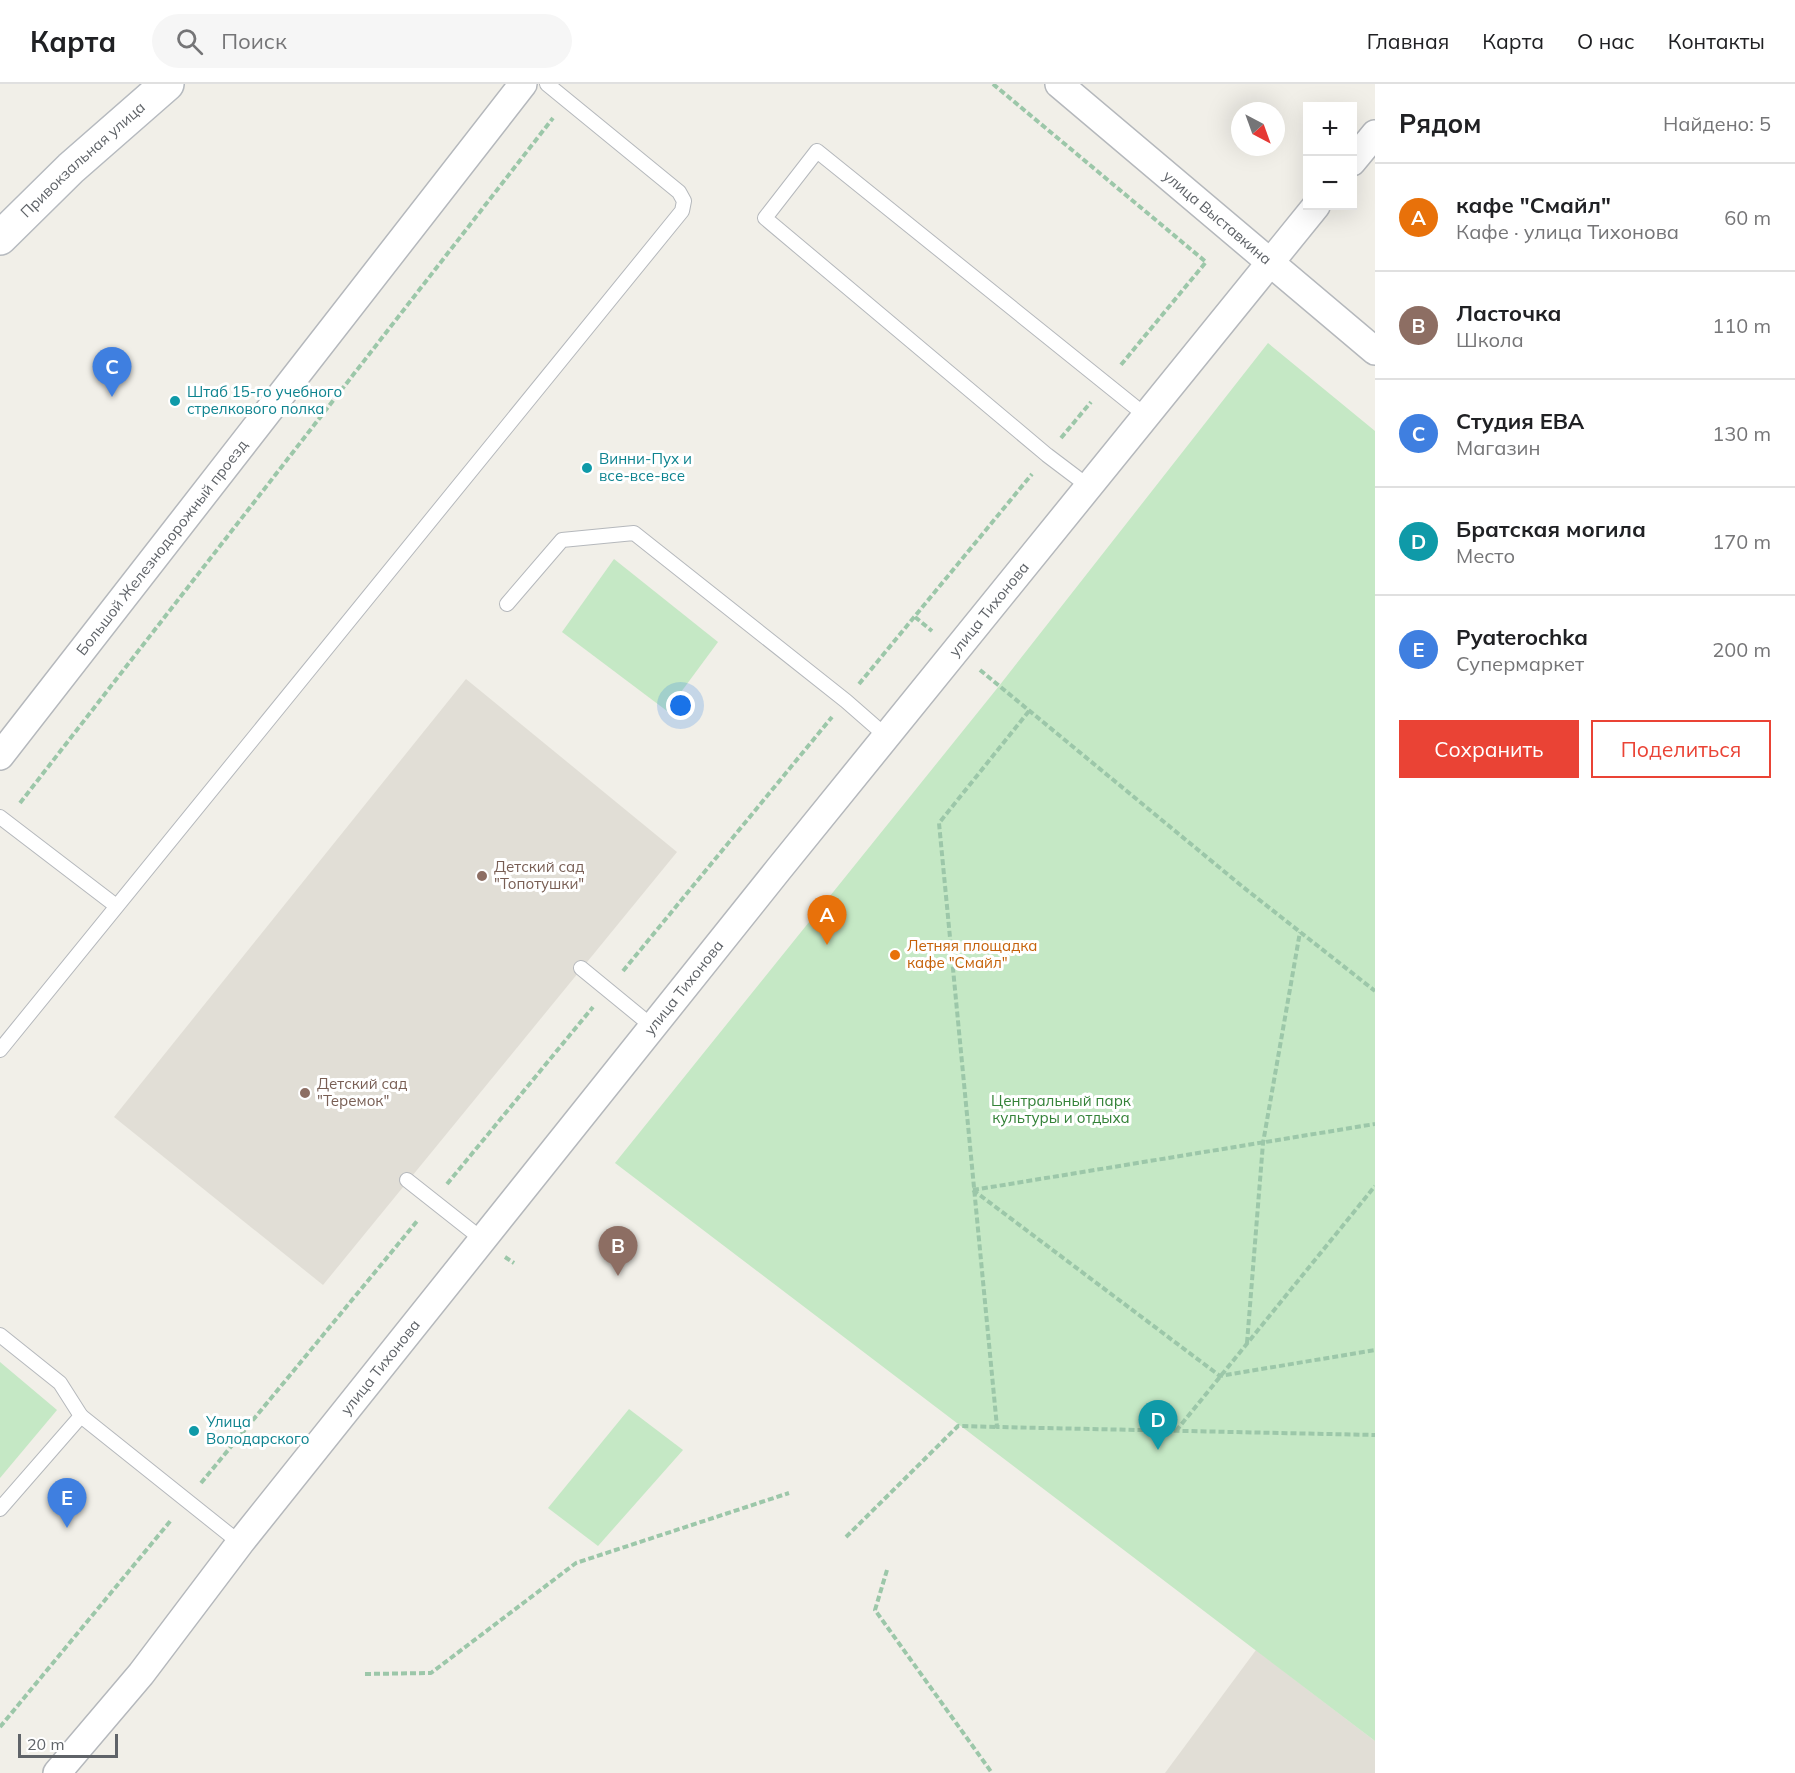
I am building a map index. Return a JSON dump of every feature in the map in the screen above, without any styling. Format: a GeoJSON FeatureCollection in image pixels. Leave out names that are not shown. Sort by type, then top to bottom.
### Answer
{"type":"FeatureCollection","features":[{"type":"Feature","properties":{"kind":"main road","name":"Привокзальная улица"},"geometry":{"type":"LineString","coordinates":[[0,238],[71,168],[167,84]]}},
{"type":"Feature","properties":{"kind":"street","name":"Большой Железнодорожный проезд"},"geometry":{"type":"LineString","coordinates":[[0,756],[523,84]]}},
{"type":"Feature","properties":{"kind":"street","name":"улица Выставкина"},"geometry":{"type":"LineString","coordinates":[[1059,84],[1375,351]]}},
{"type":"Feature","properties":{"kind":"street"},"geometry":{"type":"LineString","coordinates":[[1357,157],[1375,134]]}},
{"type":"Feature","properties":{"kind":"street","name":"улица Тихонова"},"geometry":{"type":"LineString","coordinates":[[57,1773],[141,1674],[240,1543],[653,1026],[1313,210]]}},
{"type":"Feature","properties":{"kind":"lane"},"geometry":{"type":"LineString","coordinates":[[0,1050],[682,211],[684,201],[679,192],[547,84]]}},
{"type":"Feature","properties":{"kind":"lane"},"geometry":{"type":"LineString","coordinates":[[1088,486],[1029,440],[765,218],[817,151],[1145,416]]}},
{"type":"Feature","properties":{"kind":"lane"},"geometry":{"type":"LineString","coordinates":[[507,604],[562,540],[634,533],[846,701],[886,736]]}},
{"type":"Feature","properties":{"kind":"lane"},"geometry":{"type":"LineString","coordinates":[[3,819],[115,906]]}},
{"type":"Feature","properties":{"kind":"lane"},"geometry":{"type":"LineString","coordinates":[[581,968],[653,1026]]}},
{"type":"Feature","properties":{"kind":"lane"},"geometry":{"type":"LineString","coordinates":[[407,1180],[483,1240]]}},
{"type":"Feature","properties":{"kind":"lane"},"geometry":{"type":"LineString","coordinates":[[0,1335],[60,1383],[81,1416],[240,1543]]}},
{"type":"Feature","properties":{"kind":"lane"},"geometry":{"type":"LineString","coordinates":[[0,1509],[81,1416]]}},
{"type":"Feature","properties":{"kind":"path"},"geometry":{"type":"LineString","coordinates":[[993,84],[1206,262]]}},
{"type":"Feature","properties":{"kind":"path"},"geometry":{"type":"LineString","coordinates":[[3,819],[567,100]]}},
{"type":"Feature","properties":{"kind":"path"},"geometry":{"type":"LineString","coordinates":[[999,686],[1375,991]]}},
{"type":"Feature","properties":{"kind":"path"},"geometry":{"type":"LineString","coordinates":[[997,1427],[939,823],[1029,711]]}},
{"type":"Feature","properties":{"kind":"path"},"geometry":{"type":"LineString","coordinates":[[1247,1343],[1263,1143],[1300,932]]}},
{"type":"Feature","properties":{"kind":"path"},"geometry":{"type":"LineString","coordinates":[[973,1190],[1375,1124]]}},
{"type":"Feature","properties":{"kind":"path"},"geometry":{"type":"LineString","coordinates":[[1175,1431],[1375,1186]]}},
{"type":"Feature","properties":{"kind":"path"},"geometry":{"type":"LineString","coordinates":[[973,1190],[1220,1376],[1375,1350]]}},
{"type":"Feature","properties":{"kind":"path"},"geometry":{"type":"LineString","coordinates":[[846,1537],[958,1426],[1375,1435]]}},
{"type":"Feature","properties":{"kind":"path"},"geometry":{"type":"LineString","coordinates":[[365,1674],[431,1673],[576,1563],[789,1493]]}},
{"type":"Feature","properties":{"kind":"path"},"geometry":{"type":"LineString","coordinates":[[887,1570],[875,1610],[992,1773]]}},
{"type":"Feature","properties":{"kind":"shaded area"},"geometry":{"type":"Polygon","coordinates":[[[466,679],[677,852],[323,1285],[114,1117],[466,679]]]}},
{"type":"Feature","properties":{"kind":"shaded area"},"geometry":{"type":"Polygon","coordinates":[[[1256,1650],[1375,1741],[1375,1773],[1165,1773],[1256,1650]]]}},
{"type":"Feature","properties":{"kind":"green space","name":"Центральный парк культуры и отдыха"},"geometry":{"type":"Polygon","coordinates":[[[1268,343],[1375,431],[1375,1741],[615,1163],[999,686],[1268,343]]]}},
{"type":"Feature","properties":{"kind":"green space"},"geometry":{"type":"Polygon","coordinates":[[[614,559],[718,642],[667,711],[562,632],[614,559]]]}},
{"type":"Feature","properties":{"kind":"green space"},"geometry":{"type":"Polygon","coordinates":[[[0,1362],[57,1410],[0,1478],[0,1362]]]}},
{"type":"Feature","properties":{"kind":"green space"},"geometry":{"type":"Polygon","coordinates":[[[629,1409],[683,1450],[598,1546],[548,1508],[629,1409]]]}},
{"type":"Feature","properties":{"kind":"place","name":"Студия ЕВА"},"geometry":{"type":"Point","coordinates":[112,397]}},
{"type":"Feature","properties":{"kind":"place","name":"Штаб 15-го учебного стрелкового полка"},"geometry":{"type":"Point","coordinates":[175,401]}},
{"type":"Feature","properties":{"kind":"place","name":"Винни-Пух и все-все-все"},"geometry":{"type":"Point","coordinates":[587,468]}},
{"type":"Feature","properties":{"kind":"place","name":"Детский сад \"Топотушки\""},"geometry":{"type":"Point","coordinates":[482,876]}},
{"type":"Feature","properties":{"kind":"place","name":"кафе \"Смайл\""},"geometry":{"type":"Point","coordinates":[827,945]}},
{"type":"Feature","properties":{"kind":"place","name":"Летняя площадка кафе \"Смайл\""},"geometry":{"type":"Point","coordinates":[895,955]}},
{"type":"Feature","properties":{"kind":"place","name":"Детский сад \"Теремок\""},"geometry":{"type":"Point","coordinates":[305,1093]}},
{"type":"Feature","properties":{"kind":"place","name":"Ласточка"},"geometry":{"type":"Point","coordinates":[618,1276]}},
{"type":"Feature","properties":{"kind":"place","name":"Улица Володарского"},"geometry":{"type":"Point","coordinates":[194,1431]}},
{"type":"Feature","properties":{"kind":"place","name":"Братская могила"},"geometry":{"type":"Point","coordinates":[1158,1450]}},
{"type":"Feature","properties":{"kind":"place","name":"Pyaterochka"},"geometry":{"type":"Point","coordinates":[67,1528]}}]}
